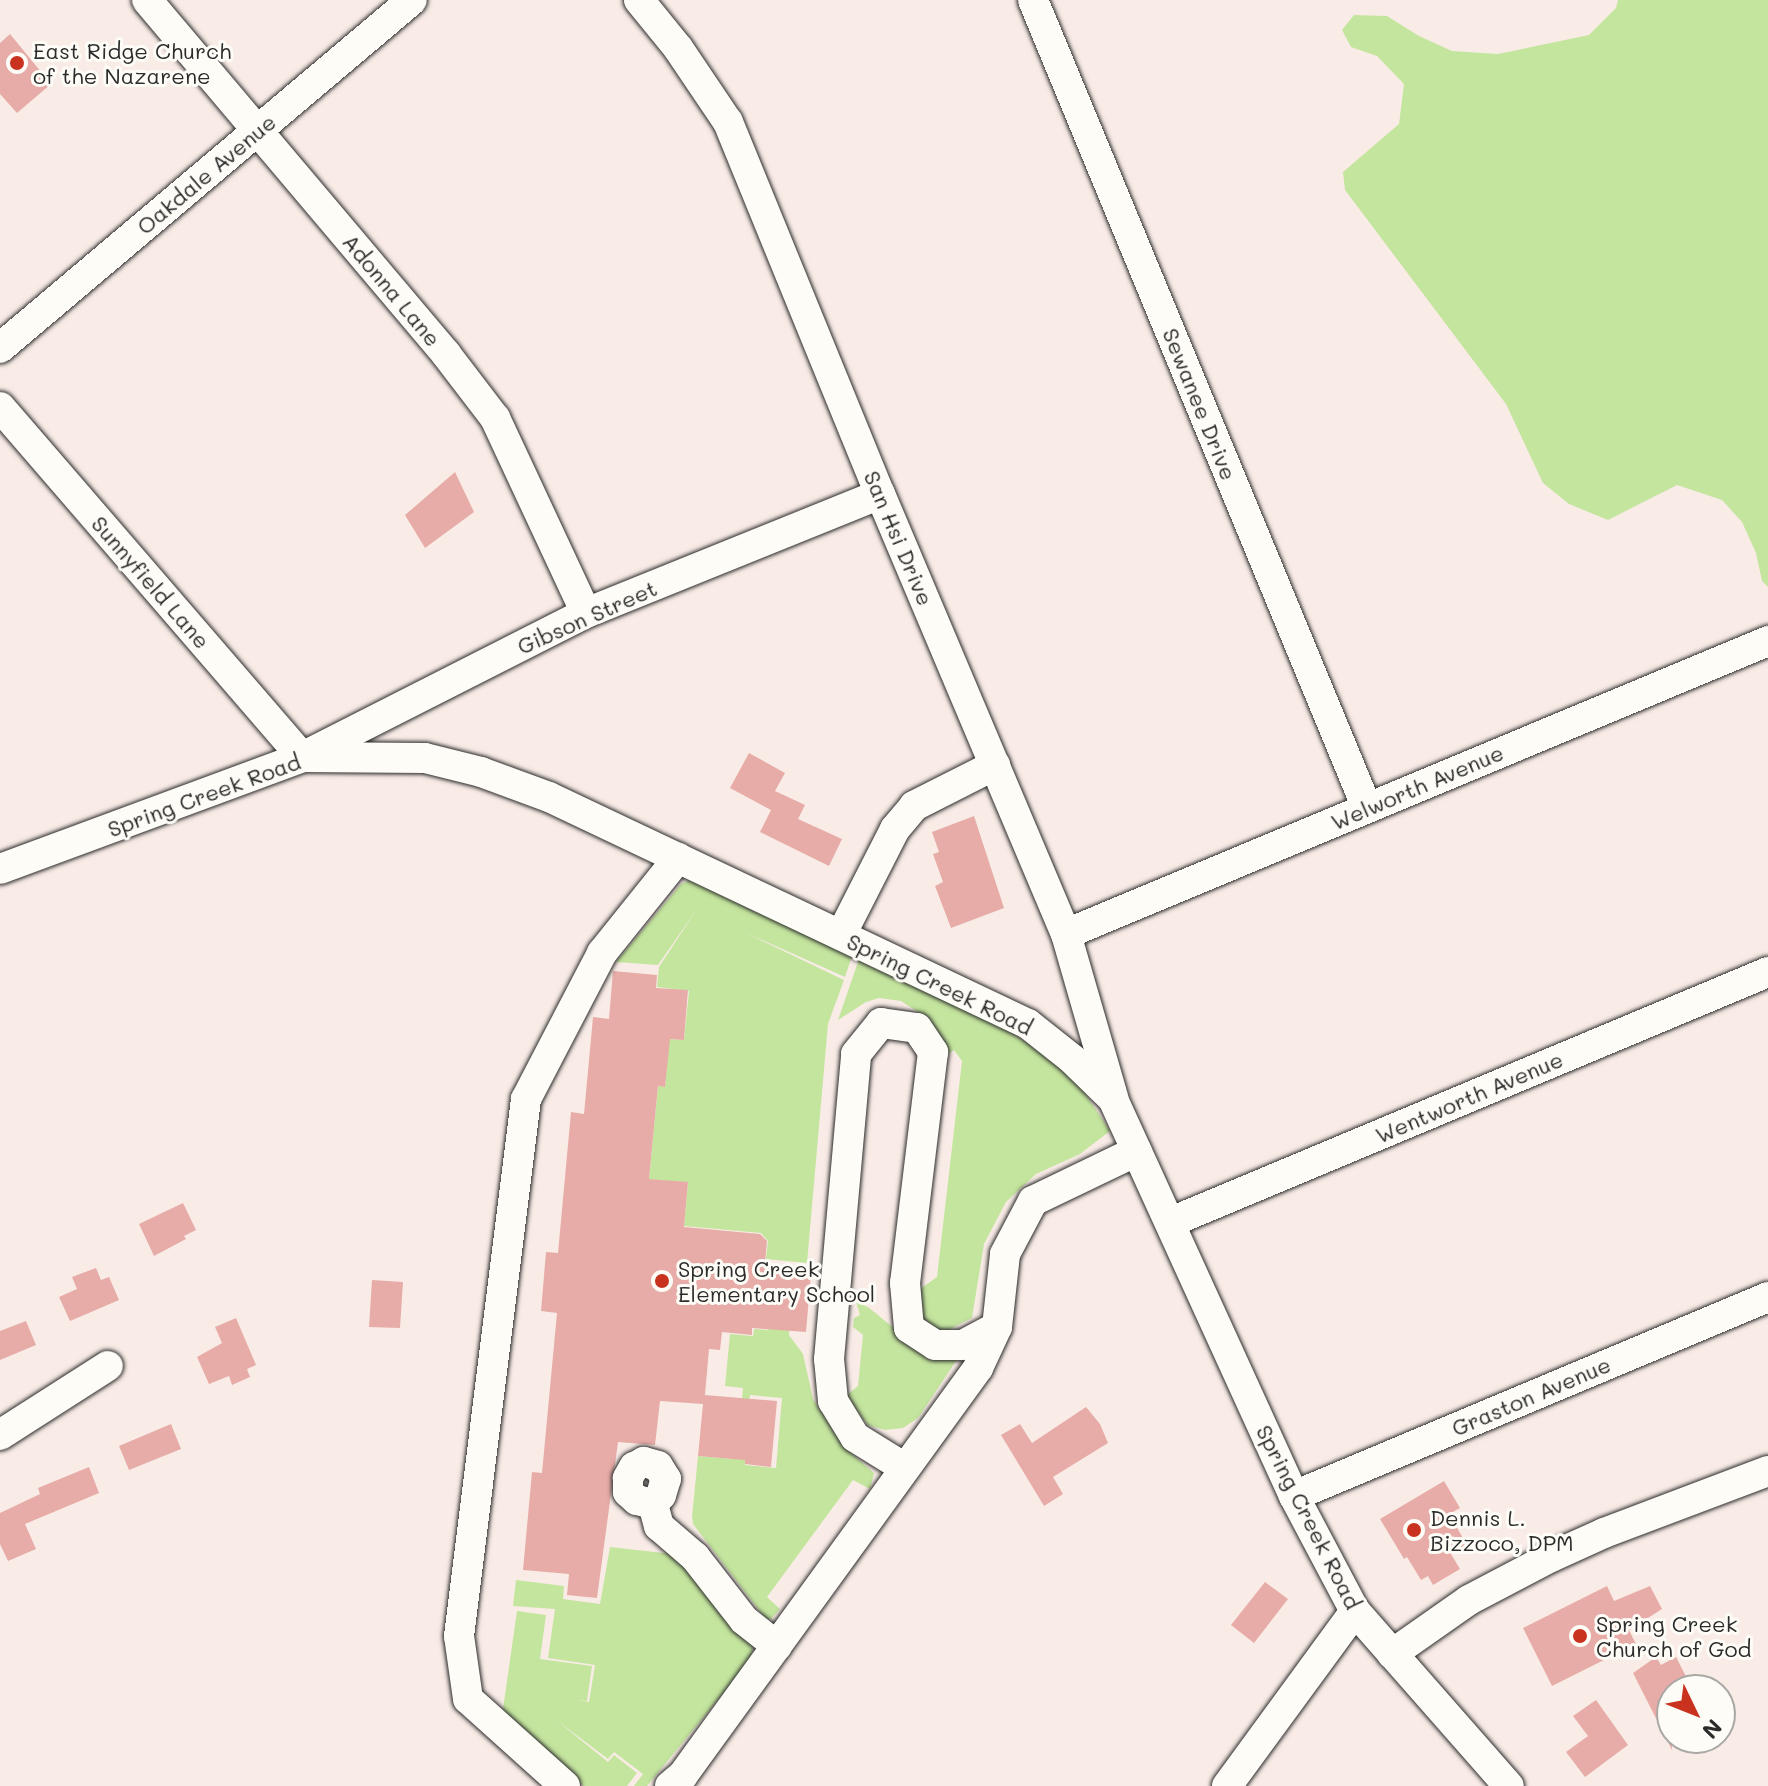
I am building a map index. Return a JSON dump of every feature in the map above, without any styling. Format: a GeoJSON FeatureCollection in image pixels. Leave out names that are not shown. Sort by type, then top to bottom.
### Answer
{"type":"FeatureCollection","features":[{"type":"Feature","properties":{"kind":"street","name":"Adonna Lane"},"geometry":{"type":"LineString","coordinates":[[147,0],[495,418],[586,613]]}},
{"type":"Feature","properties":{"kind":"street","name":"Oakdale Avenue"},"geometry":{"type":"LineString","coordinates":[[0,348],[412,0]]}},
{"type":"Feature","properties":{"kind":"street","name":"San Hsi Drive"},"geometry":{"type":"LineString","coordinates":[[639,0],[678,48],[728,122],[880,494],[1066,934],[1113,1099]]}},
{"type":"Feature","properties":{"kind":"street","name":"Sewanee Drive"},"geometry":{"type":"LineString","coordinates":[[1033,0],[1367,808]]}},
{"type":"Feature","properties":{"kind":"street","name":"Sunnyfield Lane"},"geometry":{"type":"LineString","coordinates":[[0,407],[302,757]]}},
{"type":"Feature","properties":{"kind":"street","name":"Gibson Street"},"geometry":{"type":"LineString","coordinates":[[302,757],[586,613],[880,494]]}},
{"type":"Feature","properties":{"kind":"street","name":"Welworth Avenue"},"geometry":{"type":"LineString","coordinates":[[1066,934],[1768,641]]}},
{"type":"Feature","properties":{"kind":"street","name":"Spring Creek Road"},"geometry":{"type":"LineString","coordinates":[[0,869],[302,757],[425,758],[481,772],[549,797],[1028,1024],[1072,1059],[1113,1099],[1294,1496],[1355,1611],[1509,1786]]}},
{"type":"Feature","properties":{"kind":"street"},"geometry":{"type":"LineString","coordinates":[[841,935],[895,829],[914,806],[995,765]]}},
{"type":"Feature","properties":{"kind":"street"},"geometry":{"type":"LineString","coordinates":[[565,1786],[468,1699],[459,1636],[526,1099],[602,953],[678,858]]}},
{"type":"Feature","properties":{"kind":"street","name":"Wentworth Avenue"},"geometry":{"type":"LineString","coordinates":[[1171,1222],[1768,972]]}},
{"type":"Feature","properties":{"kind":"street"},"geometry":{"type":"LineString","coordinates":[[905,1468],[855,1437],[833,1401],[829,1359],[856,1054],[881,1023],[917,1028],[933,1052],[905,1283],[909,1328],[935,1345],[963,1345],[997,1327]]}},
{"type":"Feature","properties":{"kind":"street"},"geometry":{"type":"LineString","coordinates":[[670,1786],[683,1775],[978,1368],[997,1327],[1005,1254],[1033,1201],[1137,1151]]}},
{"type":"Feature","properties":{"kind":"street","name":"Graston Avenue"},"geometry":{"type":"LineString","coordinates":[[1294,1496],[1768,1297]]}},
{"type":"Feature","properties":{"kind":"street"},"geometry":{"type":"LineString","coordinates":[[0,1435],[108,1366]]}},
{"type":"Feature","properties":{"kind":"street"},"geometry":{"type":"LineString","coordinates":[[1392,1654],[1469,1600],[1551,1557],[1604,1533],[1768,1471]]}},
{"type":"Feature","properties":{"kind":"street"},"geometry":{"type":"LineString","coordinates":[[653,1504],[659,1526],[695,1557],[744,1620],[777,1646]]}},
{"type":"Feature","properties":{"kind":"street"},"geometry":{"type":"LineString","coordinates":[[1227,1786],[1355,1611]]}},
{"type":"Feature","properties":{"kind":"green space"},"geometry":{"type":"Polygon","coordinates":[[[1618,0],[1768,0],[1768,587],[1762,581],[1756,553],[1742,522],[1722,500],[1677,485],[1608,520],[1569,504],[1543,483],[1506,404],[1345,190],[1343,172],[1399,124],[1404,84],[1377,56],[1351,47],[1342,30],[1354,15],[1387,16],[1419,36],[1452,51],[1498,54],[1589,35],[1616,8],[1618,0]]]}},
{"type":"Feature","properties":{"kind":"green space"},"geometry":{"type":"Polygon","coordinates":[[[690,880],[852,956],[845,977],[746,933],[844,980],[828,1024],[807,1263],[766,1259],[768,1241],[761,1233],[684,1226],[688,1183],[649,1179],[658,1086],[665,1087],[669,1039],[684,1040],[689,991],[657,987],[659,967],[697,909],[658,965],[616,962],[681,884],[690,880]]]}},
{"type":"Feature","properties":{"kind":"green space"},"geometry":{"type":"Polygon","coordinates":[[[859,959],[1012,1033],[1047,1056],[1081,1087],[1110,1131],[1080,1154],[1036,1174],[1006,1202],[984,1244],[972,1318],[948,1330],[935,1329],[926,1322],[919,1310],[920,1289],[937,1277],[962,1061],[954,1050],[945,1056],[930,1020],[901,1001],[879,998],[866,1002],[838,1020],[859,959]]]}},
{"type":"Feature","properties":{"kind":"green space"},"geometry":{"type":"Polygon","coordinates":[[[856,1302],[868,1307],[927,1355],[958,1358],[918,1418],[903,1428],[885,1430],[868,1425],[838,1386],[840,1384],[848,1394],[858,1386],[863,1335],[853,1327],[854,1318],[860,1315],[856,1302]]]}},
{"type":"Feature","properties":{"kind":"green space"},"geometry":{"type":"Polygon","coordinates":[[[769,1319],[790,1321],[789,1335],[803,1354],[813,1399],[846,1449],[874,1473],[870,1489],[853,1480],[767,1597],[780,1609],[771,1619],[765,1618],[693,1524],[692,1517],[698,1456],[735,1459],[747,1437],[745,1465],[776,1468],[782,1398],[750,1395],[749,1408],[740,1418],[743,1388],[725,1386],[730,1334],[753,1336],[754,1329],[768,1330],[769,1319]]]}},
{"type":"Feature","properties":{"kind":"green space"},"geometry":{"type":"Polygon","coordinates":[[[610,1547],[673,1554],[753,1646],[751,1658],[739,1674],[647,1786],[634,1786],[643,1774],[614,1752],[608,1759],[555,1719],[608,1762],[614,1755],[637,1773],[627,1786],[583,1786],[513,1730],[503,1709],[517,1611],[546,1615],[540,1659],[592,1666],[587,1701],[578,1700],[589,1702],[595,1665],[548,1658],[555,1609],[513,1606],[516,1580],[564,1586],[563,1599],[600,1604],[610,1547]]]}},
{"type":"Feature","properties":{"kind":"building","name":"East Ridge Church of the Nazarene"},"geometry":{"type":"Polygon","coordinates":[[[10,34],[51,84],[17,113],[0,94],[0,43],[10,34]]]}},
{"type":"Feature","properties":{"kind":"building"},"geometry":{"type":"Polygon","coordinates":[[[455,472],[474,512],[425,548],[405,515],[455,472]]]}},
{"type":"Feature","properties":{"kind":"building"},"geometry":{"type":"Polygon","coordinates":[[[749,753],[785,773],[775,791],[805,805],[798,819],[842,839],[829,866],[760,832],[771,810],[730,788],[749,753]]]}},
{"type":"Feature","properties":{"kind":"building"},"geometry":{"type":"Polygon","coordinates":[[[974,816],[1004,908],[951,928],[935,886],[943,882],[933,854],[939,852],[932,832],[974,816]]]}},
{"type":"Feature","properties":{"kind":"building","name":"Spring Creek Elementary School"},"geometry":{"type":"Polygon","coordinates":[[[613,971],[657,975],[656,988],[688,990],[684,1040],[670,1039],[665,1087],[658,1086],[649,1179],[688,1182],[684,1227],[760,1234],[767,1241],[765,1264],[783,1266],[782,1271],[811,1274],[806,1332],[752,1328],[752,1335],[722,1332],[720,1350],[709,1349],[705,1395],[777,1401],[771,1467],[745,1464],[745,1460],[698,1456],[703,1404],[660,1401],[655,1445],[618,1442],[597,1598],[567,1595],[569,1574],[523,1570],[532,1472],[542,1473],[557,1313],[541,1311],[546,1252],[558,1253],[571,1112],[584,1114],[593,1017],[609,1019],[613,971]]]}},
{"type":"Feature","properties":{"kind":"building"},"geometry":{"type":"Polygon","coordinates":[[[183,1203],[196,1230],[154,1256],[139,1224],[183,1203]]]}},
{"type":"Feature","properties":{"kind":"building"},"geometry":{"type":"Polygon","coordinates":[[[96,1268],[101,1280],[109,1277],[119,1300],[70,1321],[59,1297],[77,1289],[72,1277],[96,1268]]]}},
{"type":"Feature","properties":{"kind":"building"},"geometry":{"type":"Polygon","coordinates":[[[372,1280],[403,1282],[400,1328],[369,1327],[372,1280]]]}},
{"type":"Feature","properties":{"kind":"building"},"geometry":{"type":"Polygon","coordinates":[[[236,1318],[256,1365],[247,1369],[250,1377],[232,1385],[229,1376],[209,1384],[197,1357],[222,1343],[215,1327],[236,1318]]]}},
{"type":"Feature","properties":{"kind":"building"},"geometry":{"type":"Polygon","coordinates":[[[26,1321],[36,1345],[0,1360],[0,1331],[26,1321]]]}},
{"type":"Feature","properties":{"kind":"building"},"geometry":{"type":"Polygon","coordinates":[[[1086,1407],[1100,1424],[1108,1443],[1053,1477],[1063,1494],[1044,1506],[1001,1435],[1020,1424],[1032,1443],[1086,1407]]]}},
{"type":"Feature","properties":{"kind":"building"},"geometry":{"type":"Polygon","coordinates":[[[171,1424],[181,1449],[129,1470],[119,1446],[171,1424]]]}},
{"type":"Feature","properties":{"kind":"building"},"geometry":{"type":"Polygon","coordinates":[[[89,1467],[99,1493],[25,1524],[36,1549],[8,1561],[0,1544],[0,1513],[40,1494],[38,1488],[89,1467]]]}},
{"type":"Feature","properties":{"kind":"building","name":"Dennis L. Bizzoco, DPM"},"geometry":{"type":"Polygon","coordinates":[[[1444,1481],[1460,1508],[1449,1514],[1467,1545],[1451,1554],[1460,1569],[1433,1585],[1428,1576],[1421,1580],[1407,1557],[1404,1559],[1380,1519],[1444,1481]]]}},
{"type":"Feature","properties":{"kind":"building"},"geometry":{"type":"Polygon","coordinates":[[[1265,1582],[1288,1599],[1254,1643],[1231,1625],[1265,1582]]]}},
{"type":"Feature","properties":{"kind":"building","name":"Spring Creek Church of God"},"geometry":{"type":"Polygon","coordinates":[[[1607,1586],[1614,1601],[1650,1586],[1662,1609],[1629,1630],[1636,1644],[1552,1686],[1523,1628],[1607,1586]]]}},
{"type":"Feature","properties":{"kind":"building"},"geometry":{"type":"Polygon","coordinates":[[[1656,1657],[1661,1665],[1676,1657],[1685,1674],[1656,1674],[1656,1718],[1633,1673],[1656,1657]]]}},
{"type":"Feature","properties":{"kind":"building"},"geometry":{"type":"Polygon","coordinates":[[[1596,1700],[1628,1745],[1585,1777],[1566,1752],[1588,1736],[1573,1716],[1596,1700]]]}},
{"type":"Feature","properties":{"kind":"place","name":"East Ridge Church of the Nazarene"},"geometry":{"type":"Point","coordinates":[17,63]}},
{"type":"Feature","properties":{"kind":"place","name":"Spring Creek Elementary School"},"geometry":{"type":"Point","coordinates":[662,1281]}},
{"type":"Feature","properties":{"kind":"place","name":"Dennis L. Bizzoco, DPM"},"geometry":{"type":"Point","coordinates":[1414,1530]}},
{"type":"Feature","properties":{"kind":"place","name":"Spring Creek Church of God"},"geometry":{"type":"Point","coordinates":[1580,1636]}}]}
